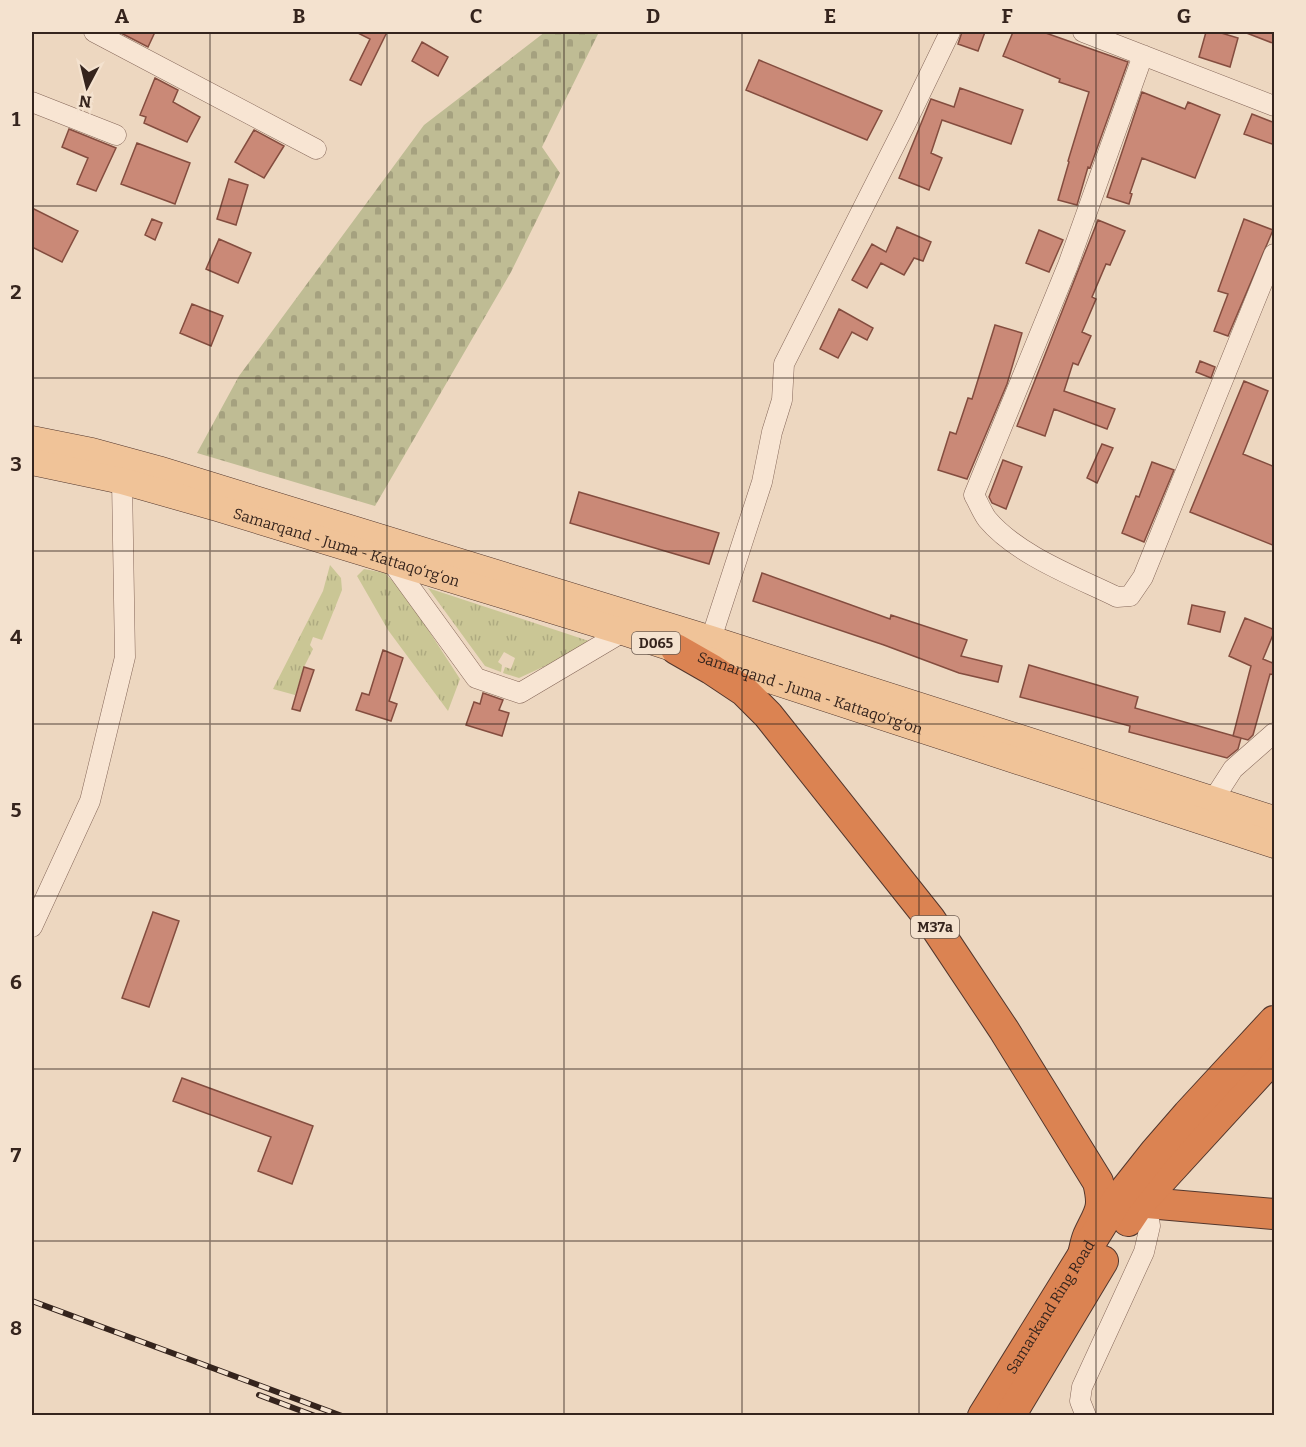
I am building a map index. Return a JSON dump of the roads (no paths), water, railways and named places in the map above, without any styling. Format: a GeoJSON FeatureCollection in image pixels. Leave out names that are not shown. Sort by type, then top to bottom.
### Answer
{"type":"FeatureCollection","features":[{"type":"Feature","properties":{"kind":"highway","name":"M37a"},"geometry":{"type":"LineString","coordinates":[[676,649],[744,691],[768,715],[930,919],[973,983],[1098,1182],[1102,1204],[1100,1214],[1087,1239],[1082,1259]]}},
{"type":"Feature","properties":{"kind":"highway","name":"Samarkand Ring Road"},"geometry":{"type":"LineString","coordinates":[[1010,1416],[1121,1232],[1134,1221],[1135,1205],[1155,1152],[1275,1021]]}},
{"type":"Feature","properties":{"kind":"highway","name":"Samarkand Ring Road"},"geometry":{"type":"LineString","coordinates":[[983,1416],[1082,1259],[1275,1057]]}},
{"type":"Feature","properties":{"kind":"highway"},"geometry":{"type":"LineString","coordinates":[[1135,1205],[1275,1214]]}},
{"type":"Feature","properties":{"kind":"main road","name":"Samarqand - Juma - Kattaqo‘rg‘on"},"geometry":{"type":"LineString","coordinates":[[32,439],[92,451],[158,469],[711,639],[1275,819]]}},
{"type":"Feature","properties":{"kind":"main road","name":"Samarqand - Juma - Kattaqo‘rg‘on"},"geometry":{"type":"LineString","coordinates":[[32,462],[122,481],[623,632],[1275,844]]}},
{"type":"Feature","properties":{"kind":"street"},"geometry":{"type":"LineString","coordinates":[[98,32],[316,149]]}},
{"type":"Feature","properties":{"kind":"street"},"geometry":{"type":"LineString","coordinates":[[711,639],[762,482],[772,432],[782,400],[784,364],[950,32]]}},
{"type":"Feature","properties":{"kind":"street"},"geometry":{"type":"LineString","coordinates":[[1083,32],[1275,106]]}},
{"type":"Feature","properties":{"kind":"street"},"geometry":{"type":"LineString","coordinates":[[1143,55],[1068,265],[974,495],[986,518],[1008,539],[1027,552],[1118,597],[1130,596],[1143,577],[1275,254]]}},
{"type":"Feature","properties":{"kind":"street"},"geometry":{"type":"LineString","coordinates":[[32,102],[116,135]]}},
{"type":"Feature","properties":{"kind":"street"},"geometry":{"type":"LineString","coordinates":[[32,927],[90,801],[126,657],[122,481]]}},
{"type":"Feature","properties":{"kind":"street"},"geometry":{"type":"LineString","coordinates":[[390,561],[476,678],[520,693],[623,632]]}},
{"type":"Feature","properties":{"kind":"street"},"geometry":{"type":"LineString","coordinates":[[1213,800],[1233,770],[1275,733]]}},
{"type":"Feature","properties":{"kind":"street"},"geometry":{"type":"LineString","coordinates":[[1086,1416],[1080,1401],[1082,1387],[1144,1252],[1150,1226],[1135,1205]]}},
{"type":"Feature","properties":{"kind":"railway"},"geometry":{"type":"LineString","coordinates":[[32,1301],[342,1416]]}},
{"type":"Feature","properties":{"kind":"railway"},"geometry":{"type":"LineString","coordinates":[[259,1395],[315,1416]]}}]}
